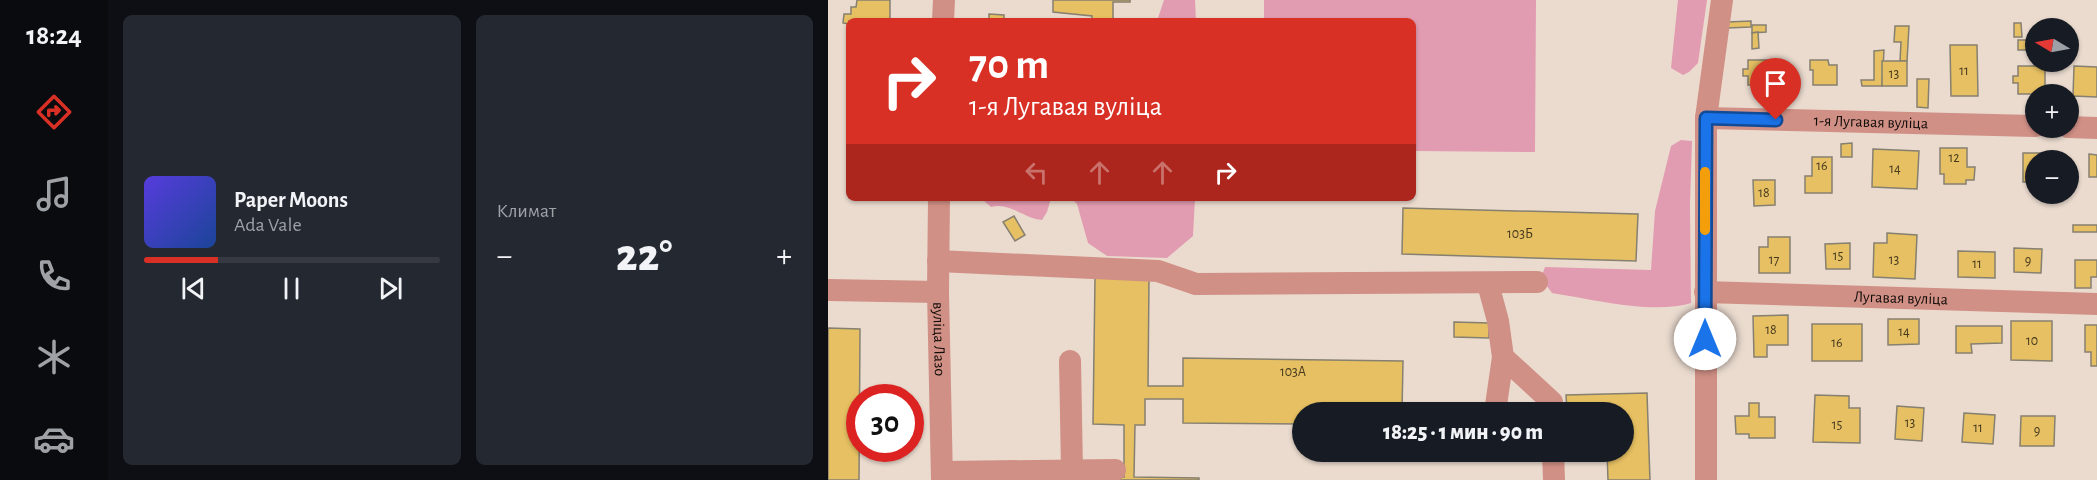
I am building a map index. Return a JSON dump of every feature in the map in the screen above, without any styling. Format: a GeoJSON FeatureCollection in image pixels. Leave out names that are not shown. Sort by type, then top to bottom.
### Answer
{"type":"FeatureCollection","features":[{"type":"Feature","properties":{"kind":"street"},"geometry":{"type":"LineString","coordinates":[[943,18],[944,0]]}},
{"type":"Feature","properties":{"kind":"street"},"geometry":{"type":"LineString","coordinates":[[1706,480],[1706,118],[1722,0]]}},
{"type":"Feature","properties":{"kind":"street","name":"1-я Лугавая вуліца"},"geometry":{"type":"LineString","coordinates":[[1706,118],[2025,126]]}},
{"type":"Feature","properties":{"kind":"street"},"geometry":{"type":"LineString","coordinates":[[2079,127],[2097,128]]}},
{"type":"Feature","properties":{"kind":"street","name":"вуліца Лазо"},"geometry":{"type":"LineString","coordinates":[[939,201],[938,292],[942,476]]}},
{"type":"Feature","properties":{"kind":"street"},"geometry":{"type":"LineString","coordinates":[[938,261],[1158,271],[1196,285],[1537,282]]}},
{"type":"Feature","properties":{"kind":"street"},"geometry":{"type":"LineString","coordinates":[[1488,284],[1498,321],[1503,357],[1496,402]]}},
{"type":"Feature","properties":{"kind":"street"},"geometry":{"type":"LineString","coordinates":[[828,290],[938,292]]}},
{"type":"Feature","properties":{"kind":"street","name":"Лугавая вуліца"},"geometry":{"type":"LineString","coordinates":[[1705,292],[2097,304]]}},
{"type":"Feature","properties":{"kind":"street"},"geometry":{"type":"LineString","coordinates":[[1503,357],[1552,402]]}},
{"type":"Feature","properties":{"kind":"street"},"geometry":{"type":"LineString","coordinates":[[1070,361],[1072,470]]}},
{"type":"Feature","properties":{"kind":"street"},"geometry":{"type":"LineString","coordinates":[[1553,462],[1554,480]]}},
{"type":"Feature","properties":{"kind":"street"},"geometry":{"type":"LineString","coordinates":[[942,476],[1115,470]]}},
{"type":"Feature","properties":{"kind":"shaded area"},"geometry":{"type":"Polygon","coordinates":[[[1164,0],[1195,0],[1196,18],[1158,18],[1164,0]]]}},
{"type":"Feature","properties":{"kind":"shaded area"},"geometry":{"type":"Polygon","coordinates":[[[1264,0],[1536,0],[1535,152],[1416,151],[1416,18],[1264,18],[1264,0]]]}},
{"type":"Feature","properties":{"kind":"shaded area"},"geometry":{"type":"Polygon","coordinates":[[[1678,0],[1707,0],[1698,63],[1683,75],[1671,68],[1678,0]]]}},
{"type":"Feature","properties":{"kind":"shaded area"},"geometry":{"type":"Polygon","coordinates":[[[1681,140],[1692,141],[1691,303],[1641,307],[1552,293],[1541,278],[1545,267],[1651,270],[1655,211],[1671,146],[1681,140]]]}},
{"type":"Feature","properties":{"kind":"shaded area"},"geometry":{"type":"Polygon","coordinates":[[[984,201],[1050,201],[1042,220],[1010,208],[991,207],[984,201]]]}},
{"type":"Feature","properties":{"kind":"shaded area"},"geometry":{"type":"Polygon","coordinates":[[[1074,201],[1195,201],[1193,236],[1167,258],[1107,256],[1088,243],[1077,204],[1074,201]]]}},
{"type":"Feature","properties":{"kind":"building"},"geometry":{"type":"Polygon","coordinates":[[[857,0],[890,0],[890,18],[846,18],[846,24],[843,23],[844,14],[851,14],[851,7],[856,7],[857,0]]]}},
{"type":"Feature","properties":{"kind":"building"},"geometry":{"type":"Polygon","coordinates":[[[1053,0],[1130,0],[1130,2],[1113,2],[1113,18],[1092,18],[1092,16],[1053,12],[1053,0]]]}},
{"type":"Feature","properties":{"kind":"building"},"geometry":{"type":"Polygon","coordinates":[[[989,14],[1004,15],[1004,18],[989,18],[989,14]]]}},
{"type":"Feature","properties":{"kind":"building"},"geometry":{"type":"Polygon","coordinates":[[[1751,21],[1751,27],[1727,28],[1727,22],[1751,21]]]}},
{"type":"Feature","properties":{"kind":"building"},"geometry":{"type":"Polygon","coordinates":[[[2014,23],[2021,23],[2022,37],[2014,37],[2014,23]]]}},
{"type":"Feature","properties":{"kind":"building"},"geometry":{"type":"Polygon","coordinates":[[[1752,25],[1766,25],[1766,32],[1752,33],[1752,25]]]}},
{"type":"Feature","properties":{"kind":"building"},"geometry":{"type":"Polygon","coordinates":[[[1895,26],[1909,26],[1907,61],[1900,61],[1901,42],[1894,42],[1895,26]]]}},
{"type":"Feature","properties":{"kind":"building"},"geometry":{"type":"Polygon","coordinates":[[[1758,32],[1759,48],[1752,49],[1752,33],[1758,32]]]}},
{"type":"Feature","properties":{"kind":"building"},"geometry":{"type":"Polygon","coordinates":[[[2018,40],[2025,40],[2025,50],[2018,50],[2018,40]]]}},
{"type":"Feature","properties":{"kind":"building"},"geometry":{"type":"Polygon","coordinates":[[[1950,45],[1977,45],[1978,96],[1951,96],[1950,45]]]}},
{"type":"Feature","properties":{"kind":"building"},"geometry":{"type":"Polygon","coordinates":[[[1884,50],[1882,86],[1862,86],[1861,80],[1874,80],[1874,51],[1884,50]]]}},
{"type":"Feature","properties":{"kind":"building"},"geometry":{"type":"Polygon","coordinates":[[[1748,60],[1768,60],[1769,85],[1748,85],[1748,76],[1743,76],[1743,69],[1748,69],[1748,60]]]}},
{"type":"Feature","properties":{"kind":"building"},"geometry":{"type":"Polygon","coordinates":[[[1810,60],[1828,60],[1829,65],[1837,65],[1837,85],[1813,85],[1810,60]]]}},
{"type":"Feature","properties":{"kind":"building"},"geometry":{"type":"Polygon","coordinates":[[[1882,61],[1907,61],[1907,86],[1882,86],[1882,61]]]}},
{"type":"Feature","properties":{"kind":"building"},"geometry":{"type":"Polygon","coordinates":[[[2018,66],[2025,66],[2025,72],[2045,72],[2045,84],[2025,84],[2025,94],[2018,94],[2018,83],[2013,83],[2013,76],[2018,76],[2018,66]]]}},
{"type":"Feature","properties":{"kind":"building"},"geometry":{"type":"Polygon","coordinates":[[[2079,66],[2097,67],[2097,97],[2079,96],[2079,84],[2073,84],[2074,72],[2079,72],[2079,66]]]}},
{"type":"Feature","properties":{"kind":"building"},"geometry":{"type":"Polygon","coordinates":[[[1917,79],[1929,79],[1928,108],[1917,107],[1917,79]]]}},
{"type":"Feature","properties":{"kind":"building"},"geometry":{"type":"Polygon","coordinates":[[[1852,143],[1852,157],[1841,157],[1841,144],[1852,143]]]}},
{"type":"Feature","properties":{"kind":"building"},"geometry":{"type":"Polygon","coordinates":[[[1940,148],[1967,148],[1967,167],[1975,167],[1974,180],[1966,180],[1966,184],[1944,184],[1944,174],[1940,174],[1940,148]]]}},
{"type":"Feature","properties":{"kind":"building"},"geometry":{"type":"Polygon","coordinates":[[[1873,149],[1919,151],[1917,189],[1872,187],[1873,149]]]}},
{"type":"Feature","properties":{"kind":"building"},"geometry":{"type":"Polygon","coordinates":[[[2023,153],[2025,153],[2025,182],[2023,182],[2023,153]]]}},
{"type":"Feature","properties":{"kind":"building"},"geometry":{"type":"Polygon","coordinates":[[[2089,154],[2097,155],[2097,177],[2089,177],[2089,154]]]}},
{"type":"Feature","properties":{"kind":"building"},"geometry":{"type":"Polygon","coordinates":[[[1812,157],[1832,157],[1832,193],[1805,193],[1805,176],[1812,176],[1812,157]]]}},
{"type":"Feature","properties":{"kind":"building"},"geometry":{"type":"Polygon","coordinates":[[[1753,180],[1775,180],[1775,205],[1754,206],[1753,180]]]}},
{"type":"Feature","properties":{"kind":"building"},"geometry":{"type":"Polygon","coordinates":[[[1403,208],[1638,214],[1636,261],[1402,254],[1403,208]]]}},
{"type":"Feature","properties":{"kind":"building"},"geometry":{"type":"Polygon","coordinates":[[[1014,216],[1025,235],[1015,241],[1003,222],[1014,216]]]}},
{"type":"Feature","properties":{"kind":"building"},"geometry":{"type":"Polygon","coordinates":[[[2073,225],[2097,225],[2097,232],[2073,232],[2073,225]]]}},
{"type":"Feature","properties":{"kind":"building"},"geometry":{"type":"Polygon","coordinates":[[[1887,233],[1917,235],[1915,279],[1873,277],[1874,243],[1887,243],[1887,233]]]}},
{"type":"Feature","properties":{"kind":"building"},"geometry":{"type":"Polygon","coordinates":[[[1768,237],[1790,237],[1790,273],[1759,273],[1759,247],[1768,247],[1768,237]]]}},
{"type":"Feature","properties":{"kind":"building"},"geometry":{"type":"Polygon","coordinates":[[[1850,243],[1850,269],[1826,269],[1825,244],[1850,243]]]}},
{"type":"Feature","properties":{"kind":"building"},"geometry":{"type":"Polygon","coordinates":[[[2014,248],[2042,249],[2041,273],[2014,272],[2014,248]]]}},
{"type":"Feature","properties":{"kind":"building"},"geometry":{"type":"Polygon","coordinates":[[[1958,251],[1995,252],[1995,278],[1958,277],[1958,251]]]}},
{"type":"Feature","properties":{"kind":"building"},"geometry":{"type":"Polygon","coordinates":[[[2075,260],[2097,260],[2097,277],[2091,277],[2091,288],[2075,288],[2075,260]]]}},
{"type":"Feature","properties":{"kind":"building"},"geometry":{"type":"Polygon","coordinates":[[[1095,278],[1149,278],[1148,386],[1183,386],[1183,358],[1403,361],[1402,402],[1292,402],[1292,424],[1183,423],[1183,399],[1145,399],[1145,425],[1135,425],[1134,477],[1199,478],[1199,480],[1034,480],[1034,477],[1124,477],[1124,425],[1093,424],[1095,278]]]}},
{"type":"Feature","properties":{"kind":"building"},"geometry":{"type":"Polygon","coordinates":[[[1788,315],[1788,345],[1767,345],[1767,357],[1754,357],[1753,316],[1788,315]]]}},
{"type":"Feature","properties":{"kind":"building"},"geometry":{"type":"Polygon","coordinates":[[[1888,319],[1919,319],[1919,344],[1888,345],[1888,319]]]}},
{"type":"Feature","properties":{"kind":"building"},"geometry":{"type":"Polygon","coordinates":[[[2011,321],[2052,321],[2052,361],[2011,360],[2011,321]]]}},
{"type":"Feature","properties":{"kind":"building"},"geometry":{"type":"Polygon","coordinates":[[[1454,322],[1489,323],[1489,338],[1454,337],[1454,322]]]}},
{"type":"Feature","properties":{"kind":"building"},"geometry":{"type":"Polygon","coordinates":[[[1812,324],[1862,324],[1862,361],[1812,361],[1812,324]]]}},
{"type":"Feature","properties":{"kind":"building"},"geometry":{"type":"Polygon","coordinates":[[[2085,325],[2097,325],[2097,366],[2091,366],[2091,352],[2085,352],[2085,325]]]}},
{"type":"Feature","properties":{"kind":"building"},"geometry":{"type":"Polygon","coordinates":[[[1956,326],[2002,326],[2002,343],[1971,344],[1972,353],[1956,353],[1956,326]]]}},
{"type":"Feature","properties":{"kind":"building"},"geometry":{"type":"Polygon","coordinates":[[[828,328],[860,329],[860,384],[846,384],[846,462],[859,462],[859,480],[828,480],[828,328]]]}},
{"type":"Feature","properties":{"kind":"building"},"geometry":{"type":"Polygon","coordinates":[[[1647,393],[1650,480],[1608,480],[1607,462],[1634,462],[1634,402],[1566,402],[1566,395],[1647,393]]]}},
{"type":"Feature","properties":{"kind":"building"},"geometry":{"type":"Polygon","coordinates":[[[1815,395],[1849,396],[1849,408],[1860,408],[1860,443],[1813,442],[1815,395]]]}},
{"type":"Feature","properties":{"kind":"building"},"geometry":{"type":"Polygon","coordinates":[[[1749,403],[1759,403],[1759,417],[1775,417],[1775,438],[1749,438],[1749,434],[1736,434],[1735,416],[1749,416],[1749,403]]]}},
{"type":"Feature","properties":{"kind":"building"},"geometry":{"type":"Polygon","coordinates":[[[1897,406],[1924,408],[1922,441],[1895,439],[1897,406]]]}},
{"type":"Feature","properties":{"kind":"building"},"geometry":{"type":"Polygon","coordinates":[[[1964,413],[1995,415],[1993,444],[1962,442],[1964,413]]]}},
{"type":"Feature","properties":{"kind":"building"},"geometry":{"type":"Polygon","coordinates":[[[2021,416],[2055,416],[2054,446],[2020,446],[2021,416]]]}},
{"type":"Feature","properties":{"kind":"slow traffic"},"geometry":{"type":"LineString","coordinates":[[1705,172],[1705,230]]}},
{"type":"Feature","properties":{"kind":"route"},"geometry":{"type":"LineString","coordinates":[[1705,339],[1706,118],[1776,120]]}}]}
